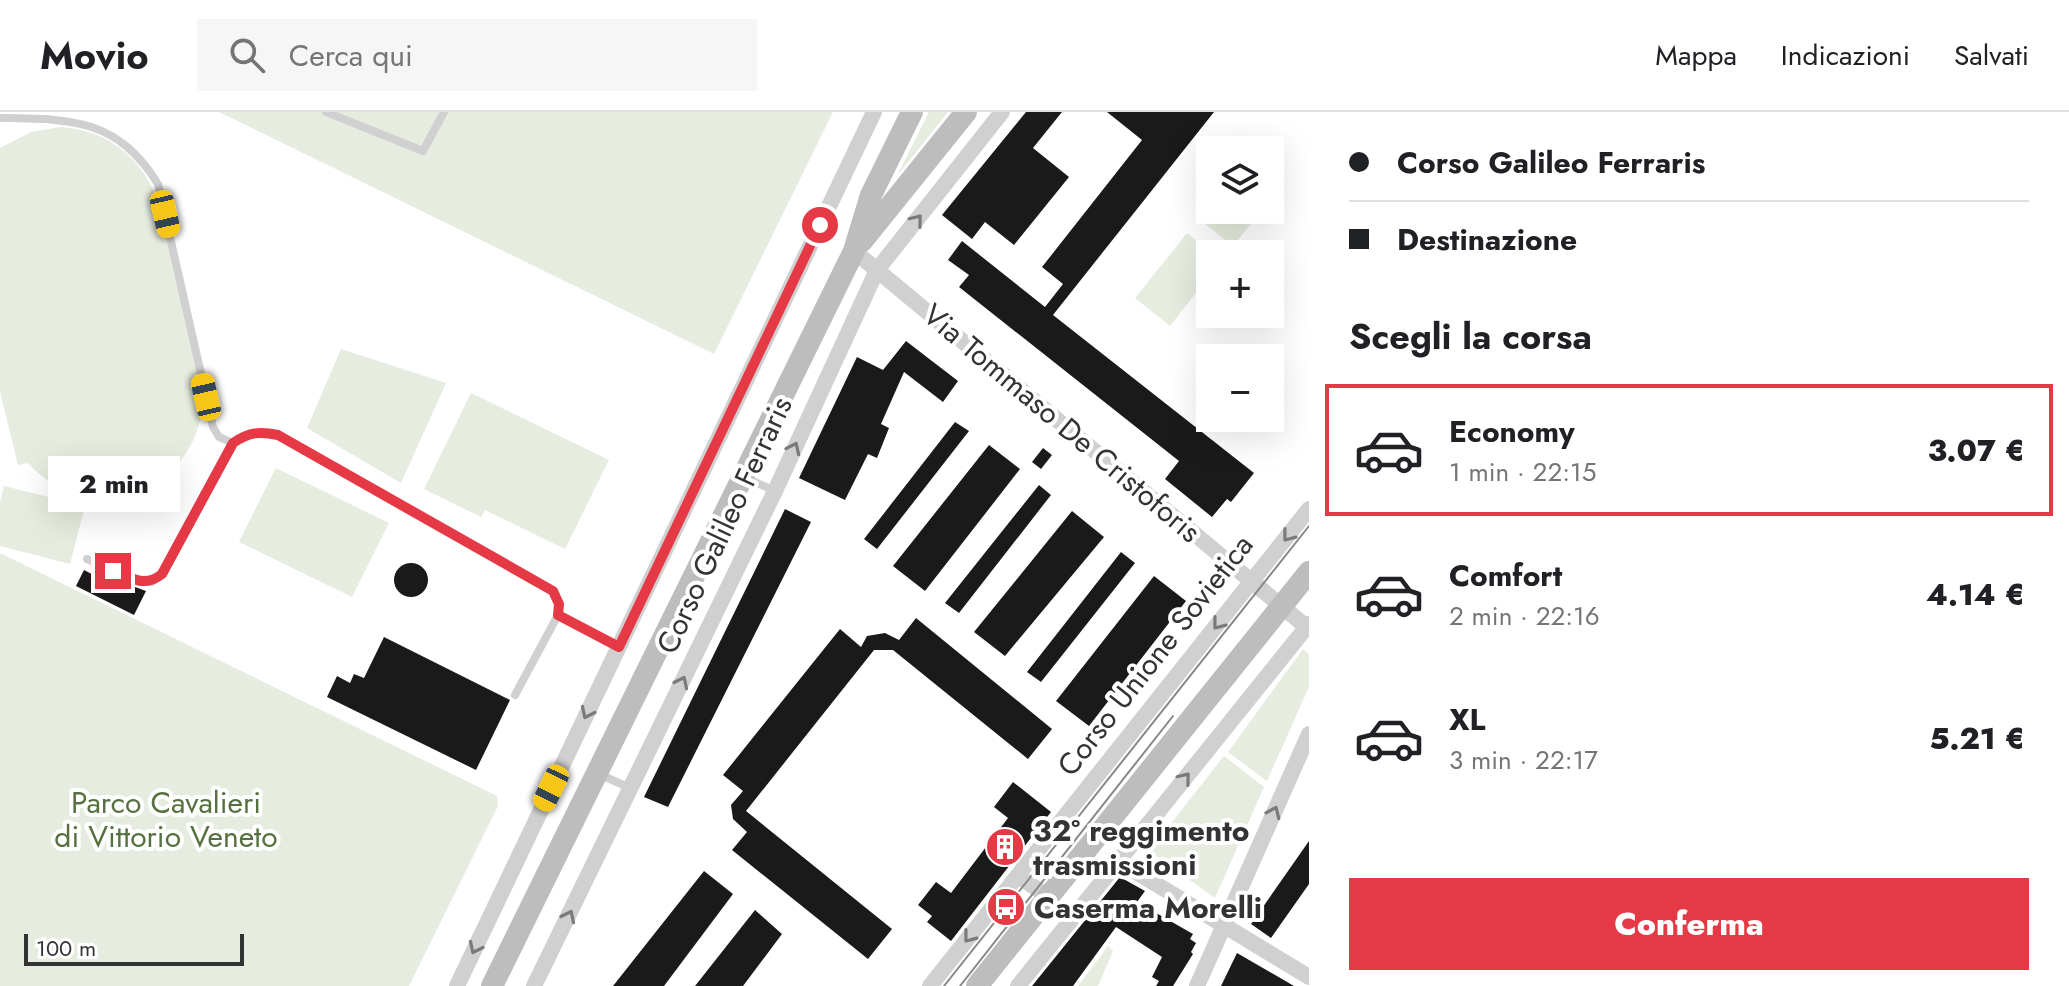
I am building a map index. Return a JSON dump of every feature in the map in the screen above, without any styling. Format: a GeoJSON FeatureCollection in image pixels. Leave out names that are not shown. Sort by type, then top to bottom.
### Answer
{"type":"FeatureCollection","features":[{"type":"Feature","properties":{"kind":"main road","name":"Corso Galileo Ferraris"},"geometry":{"type":"LineString","coordinates":[[492,986],[854,251],[871,195],[912,112]]}},
{"type":"Feature","properties":{"kind":"main road","name":"Corso Galileo Ferraris"},"geometry":{"type":"LineString","coordinates":[[854,251],[966,112]]}},
{"type":"Feature","properties":{"kind":"main road"},"geometry":{"type":"LineString","coordinates":[[977,986],[1309,572]]}},
{"type":"Feature","properties":{"kind":"street","name":"Corso Galileo Ferraris"},"geometry":{"type":"LineString","coordinates":[[457,986],[874,112]]}},
{"type":"Feature","properties":{"kind":"street","name":"Corso Galileo Ferraris"},"geometry":{"type":"LineString","coordinates":[[534,986],[775,491],[877,270],[1002,112]]}},
{"type":"Feature","properties":{"kind":"street","name":"Via Tommaso De Cristoforis"},"geometry":{"type":"LineString","coordinates":[[854,251],[1308,626]]}},
{"type":"Feature","properties":{"kind":"street","name":"Corso Unione Sovietica"},"geometry":{"type":"LineString","coordinates":[[930,986],[1309,509]]}},
{"type":"Feature","properties":{"kind":"street"},"geometry":{"type":"LineString","coordinates":[[1018,986],[1308,626]]}},
{"type":"Feature","properties":{"kind":"street"},"geometry":{"type":"LineString","coordinates":[[1197,986],[1309,734]]}},
{"type":"Feature","properties":{"kind":"street"},"geometry":{"type":"LineString","coordinates":[[1118,861],[1309,977]]}},
{"type":"Feature","properties":{"kind":"street"},"geometry":{"type":"LineString","coordinates":[[1018,876],[1049,897]]}},
{"type":"Feature","properties":{"kind":"lane"},"geometry":{"type":"LineString","coordinates":[[326,112],[423,151],[444,112]]}},
{"type":"Feature","properties":{"kind":"lane"},"geometry":{"type":"LineString","coordinates":[[0,118],[63,119],[88,125],[123,143],[145,162],[158,184],[213,427],[219,437],[233,443]]}},
{"type":"Feature","properties":{"kind":"lane"},"geometry":{"type":"LineString","coordinates":[[87,559],[140,582],[156,580],[233,443],[252,433],[278,435],[553,591],[559,604],[558,615],[515,695]]}},
{"type":"Feature","properties":{"kind":"lane"},"geometry":{"type":"LineString","coordinates":[[743,477],[775,491]]}},
{"type":"Feature","properties":{"kind":"lane"},"geometry":{"type":"LineString","coordinates":[[558,615],[619,647]]}},
{"type":"Feature","properties":{"kind":"lane"},"geometry":{"type":"LineString","coordinates":[[597,773],[631,788]]}},
{"type":"Feature","properties":{"kind":"green space"},"geometry":{"type":"Polygon","coordinates":[[[219,112],[833,112],[714,354],[219,112]]]}},
{"type":"Feature","properties":{"kind":"green space"},"geometry":{"type":"Polygon","coordinates":[[[929,112],[948,112],[897,176],[929,112]]]}},
{"type":"Feature","properties":{"kind":"green space"},"geometry":{"type":"Polygon","coordinates":[[[60,127],[106,139],[130,157],[149,181],[156,196],[203,389],[199,424],[186,453],[166,476],[141,491],[113,498],[84,497],[55,485],[28,463],[18,465],[0,392],[0,148],[31,132],[60,127]]]}},
{"type":"Feature","properties":{"kind":"green space"},"geometry":{"type":"Polygon","coordinates":[[[1205,224],[1251,224],[1238,240],[1225,240],[1205,224]]]}},
{"type":"Feature","properties":{"kind":"green space"},"geometry":{"type":"Polygon","coordinates":[[[1187,233],[1196,240],[1196,293],[1170,326],[1135,298],[1187,233]]]}},
{"type":"Feature","properties":{"kind":"green space"},"geometry":{"type":"Polygon","coordinates":[[[341,349],[446,383],[401,483],[307,428],[341,349]]]}},
{"type":"Feature","properties":{"kind":"green space"},"geometry":{"type":"Polygon","coordinates":[[[471,393],[609,460],[565,549],[485,510],[481,517],[424,489],[471,393]]]}},
{"type":"Feature","properties":{"kind":"green space"},"geometry":{"type":"Polygon","coordinates":[[[276,468],[389,523],[352,597],[239,542],[276,468]]]}},
{"type":"Feature","properties":{"kind":"green space"},"geometry":{"type":"Polygon","coordinates":[[[4,486],[85,506],[70,564],[0,546],[0,502],[4,486]]]}},
{"type":"Feature","properties":{"kind":"green space","name":"Parco Cavalieri di Vittorio Veneto"},"geometry":{"type":"Polygon","coordinates":[[[0,553],[497,796],[498,806],[409,986],[0,986],[0,553]]]}},
{"type":"Feature","properties":{"kind":"green space"},"geometry":{"type":"Polygon","coordinates":[[[1303,649],[1309,654],[1309,687],[1267,781],[1228,752],[1303,649]]]}},
{"type":"Feature","properties":{"kind":"green space"},"geometry":{"type":"Polygon","coordinates":[[[1224,756],[1264,787],[1215,898],[1149,851],[1224,756]]]}},
{"type":"Feature","properties":{"kind":"green space"},"geometry":{"type":"Polygon","coordinates":[[[1108,946],[1113,951],[1098,986],[1078,986],[1108,946]]]}},
{"type":"Feature","properties":{"kind":"building"},"geometry":{"type":"Polygon","coordinates":[[[1026,112],[1062,112],[1033,148],[1069,177],[1014,245],[985,222],[972,239],[942,215],[1026,112]]]}},
{"type":"Feature","properties":{"kind":"building"},"geometry":{"type":"Polygon","coordinates":[[[1107,112],[1214,112],[1053,315],[1196,427],[1196,432],[1202,432],[1254,473],[1231,502],[1227,499],[1212,517],[1165,479],[1179,461],[959,287],[969,275],[948,260],[962,241],[1045,307],[1063,284],[1042,267],[1142,140],[1107,112]]]}},
{"type":"Feature","properties":{"kind":"building"},"geometry":{"type":"Polygon","coordinates":[[[906,341],[958,381],[943,402],[904,372],[881,424],[889,428],[877,458],[868,454],[845,500],[799,478],[857,357],[883,370],[906,341]]]}},
{"type":"Feature","properties":{"kind":"building"},"geometry":{"type":"Polygon","coordinates":[[[955,422],[969,431],[877,549],[864,539],[955,422]]]}},
{"type":"Feature","properties":{"kind":"building"},"geometry":{"type":"Polygon","coordinates":[[[989,445],[1020,469],[925,591],[893,566],[989,445]]]}},
{"type":"Feature","properties":{"kind":"building"},"geometry":{"type":"Polygon","coordinates":[[[1043,448],[1052,455],[1041,469],[1032,462],[1043,448]]]}},
{"type":"Feature","properties":{"kind":"building"},"geometry":{"type":"Polygon","coordinates":[[[1039,485],[1051,495],[959,613],[945,603],[1039,485]]]}},
{"type":"Feature","properties":{"kind":"building"},"geometry":{"type":"Polygon","coordinates":[[[785,509],[811,522],[668,807],[644,797],[785,509]]]}},
{"type":"Feature","properties":{"kind":"building"},"geometry":{"type":"Polygon","coordinates":[[[1072,511],[1104,537],[1005,656],[974,632],[1072,511]]]}},
{"type":"Feature","properties":{"kind":"building"},"geometry":{"type":"Polygon","coordinates":[[[1121,552],[1135,563],[1041,682],[1027,672],[1121,552]]]}},
{"type":"Feature","properties":{"kind":"building"},"geometry":{"type":"Polygon","coordinates":[[[411,563],[423,568],[428,580],[423,592],[411,597],[399,592],[394,580],[399,568],[411,563]]]}},
{"type":"Feature","properties":{"kind":"building"},"geometry":{"type":"Polygon","coordinates":[[[84,570],[121,589],[124,583],[146,591],[134,615],[76,586],[84,570]]]}},
{"type":"Feature","properties":{"kind":"building"},"geometry":{"type":"Polygon","coordinates":[[[1154,576],[1186,601],[1089,726],[1056,701],[1154,576]]]}},
{"type":"Feature","properties":{"kind":"building"},"geometry":{"type":"Polygon","coordinates":[[[916,618],[1052,729],[1028,759],[893,650],[874,650],[746,811],[892,929],[868,959],[732,850],[747,832],[733,819],[731,805],[743,791],[723,775],[840,629],[861,647],[867,636],[885,633],[899,640],[916,618]]]}},
{"type":"Feature","properties":{"kind":"building"},"geometry":{"type":"Polygon","coordinates":[[[384,637],[510,700],[476,770],[327,697],[337,676],[350,683],[354,674],[364,678],[384,637]]]}},
{"type":"Feature","properties":{"kind":"building","name":"32° reggimento trasmissioni"},"geometry":{"type":"Polygon","coordinates":[[[1013,782],[1051,812],[951,941],[927,922],[932,916],[918,905],[936,882],[951,893],[1008,818],[994,807],[1013,782]]]}},
{"type":"Feature","properties":{"kind":"building"},"geometry":{"type":"Polygon","coordinates":[[[1309,841],[1309,884],[1271,938],[1251,924],[1309,841]]]}},
{"type":"Feature","properties":{"kind":"building"},"geometry":{"type":"Polygon","coordinates":[[[704,871],[733,894],[664,986],[613,986],[704,871]]]}},
{"type":"Feature","properties":{"kind":"building"},"geometry":{"type":"Polygon","coordinates":[[[1120,877],[1145,891],[1137,902],[1193,934],[1190,939],[1196,943],[1191,952],[1193,954],[1173,986],[1156,986],[1159,981],[1152,977],[1162,957],[1116,927],[1073,986],[1032,986],[1120,877]]]}},
{"type":"Feature","properties":{"kind":"building"},"geometry":{"type":"Polygon","coordinates":[[[755,910],[782,934],[743,986],[695,986],[755,910]]]}},
{"type":"Feature","properties":{"kind":"building"},"geometry":{"type":"Polygon","coordinates":[[[1237,953],[1294,986],[1221,986],[1237,953]]]}},
{"type":"Feature","properties":{"kind":"tram line"},"geometry":{"type":"LineString","coordinates":[[944,986],[1309,526]]}},
{"type":"Feature","properties":{"kind":"tram line"},"geometry":{"type":"LineString","coordinates":[[960,986],[1173,716]]}},
{"type":"Feature","properties":{"kind":"place","name":"32° reggimento trasmissioni"},"geometry":{"type":"Point","coordinates":[1005,847]}},
{"type":"Feature","properties":{"kind":"place","name":"Caserma Morelli"},"geometry":{"type":"Point","coordinates":[1006,907]}},
{"type":"Feature","properties":{"kind":"route"},"geometry":{"type":"LineString","coordinates":[[113,571],[146,583],[162,574],[233,443],[252,433],[264,432],[278,435],[553,591],[559,604],[558,615],[619,647],[820,225]]}}]}
